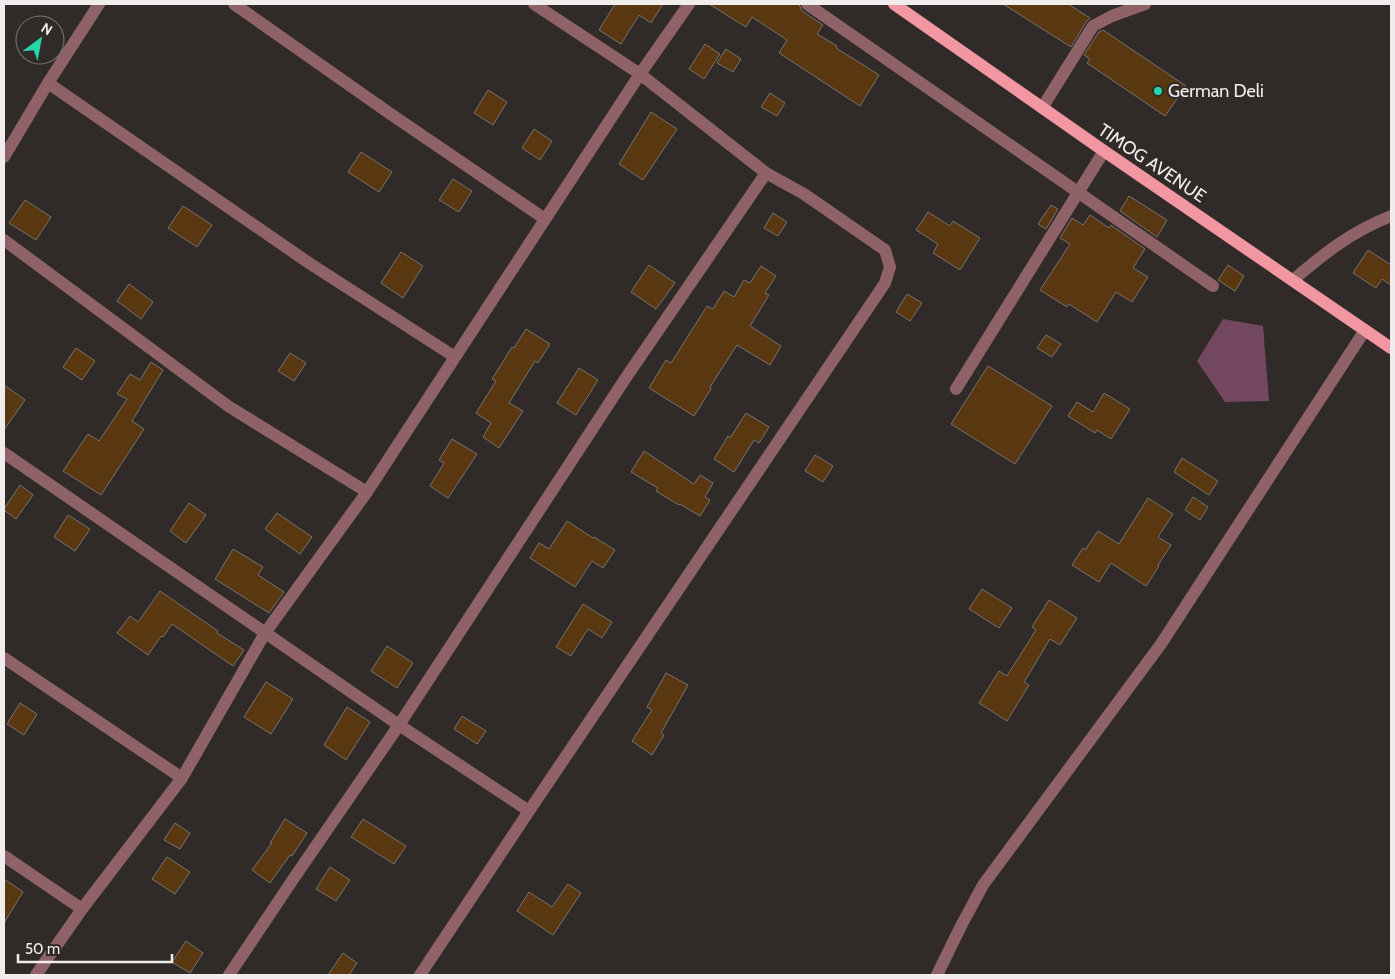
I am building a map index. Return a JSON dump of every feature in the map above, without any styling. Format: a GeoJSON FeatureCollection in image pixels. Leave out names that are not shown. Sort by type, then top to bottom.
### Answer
{"type":"FeatureCollection","features":[{"type":"Feature","properties":{"kind":"main road","name":"TIMOG AVENUE"},"geometry":{"type":"LineString","coordinates":[[894,4],[1391,348]]}},
{"type":"Feature","properties":{"kind":"street"},"geometry":{"type":"LineString","coordinates":[[4,157],[48,83],[99,4]]}},
{"type":"Feature","properties":{"kind":"street"},"geometry":{"type":"LineString","coordinates":[[234,4],[376,104],[545,219]]}},
{"type":"Feature","properties":{"kind":"street"},"geometry":{"type":"LineString","coordinates":[[420,975],[528,811],[885,283],[890,267],[885,250],[804,194],[766,173],[640,74],[534,4]]}},
{"type":"Feature","properties":{"kind":"street"},"geometry":{"type":"LineString","coordinates":[[36,975],[82,909],[182,778],[265,633],[368,492],[640,74],[689,4]]}},
{"type":"Feature","properties":{"kind":"street"},"geometry":{"type":"LineString","coordinates":[[807,4],[1213,286]]}},
{"type":"Feature","properties":{"kind":"street"},"geometry":{"type":"LineString","coordinates":[[1042,108],[1093,26],[1112,16],[1145,4]]}},
{"type":"Feature","properties":{"kind":"street"},"geometry":{"type":"LineString","coordinates":[[48,83],[310,263],[455,358]]}},
{"type":"Feature","properties":{"kind":"street"},"geometry":{"type":"LineString","coordinates":[[956,389],[1104,151]]}},
{"type":"Feature","properties":{"kind":"street"},"geometry":{"type":"LineString","coordinates":[[229,975],[399,726],[625,379],[766,173]]}},
{"type":"Feature","properties":{"kind":"street"},"geometry":{"type":"LineString","coordinates":[[1293,280],[1346,239],[1391,216]]}},
{"type":"Feature","properties":{"kind":"street"},"geometry":{"type":"LineString","coordinates":[[4,240],[228,406],[368,492]]}},
{"type":"Feature","properties":{"kind":"street"},"geometry":{"type":"LineString","coordinates":[[937,975],[983,885],[1161,644],[1366,330]]}},
{"type":"Feature","properties":{"kind":"street"},"geometry":{"type":"LineString","coordinates":[[4,453],[399,726],[528,811]]}},
{"type":"Feature","properties":{"kind":"street"},"geometry":{"type":"LineString","coordinates":[[4,658],[182,778]]}},
{"type":"Feature","properties":{"kind":"street"},"geometry":{"type":"LineString","coordinates":[[4,856],[82,909]]}},
{"type":"Feature","properties":{"kind":"shaded area"},"geometry":{"type":"Polygon","coordinates":[[[1223,319],[1263,326],[1269,401],[1225,402],[1197,361],[1223,319]]]}},
{"type":"Feature","properties":{"kind":"building"},"geometry":{"type":"Polygon","coordinates":[[[615,4],[663,4],[651,23],[639,15],[621,44],[599,30],[615,4]]]}},
{"type":"Feature","properties":{"kind":"building"},"geometry":{"type":"Polygon","coordinates":[[[709,4],[799,4],[802,11],[823,25],[817,34],[879,75],[860,106],[779,53],[787,40],[752,17],[746,27],[709,4]]]}},
{"type":"Feature","properties":{"kind":"building"},"geometry":{"type":"Polygon","coordinates":[[[1003,4],[1068,4],[1090,18],[1071,47],[1003,4]]]}},
{"type":"Feature","properties":{"kind":"building"},"geometry":{"type":"Polygon","coordinates":[[[1103,30],[1186,86],[1165,116],[1087,63],[1090,59],[1084,55],[1099,32],[1103,30]]]}},
{"type":"Feature","properties":{"kind":"building"},"geometry":{"type":"Polygon","coordinates":[[[705,44],[720,54],[704,79],[689,69],[705,44]]]}},
{"type":"Feature","properties":{"kind":"building"},"geometry":{"type":"Polygon","coordinates":[[[726,49],[741,59],[733,72],[717,63],[726,49]]]}},
{"type":"Feature","properties":{"kind":"building"},"geometry":{"type":"Polygon","coordinates":[[[488,90],[507,102],[493,125],[474,113],[488,90]]]}},
{"type":"Feature","properties":{"kind":"building"},"geometry":{"type":"Polygon","coordinates":[[[770,93],[785,103],[777,116],[761,107],[770,93]]]}},
{"type":"Feature","properties":{"kind":"building"},"geometry":{"type":"Polygon","coordinates":[[[651,112],[677,129],[643,180],[619,164],[651,112]]]}},
{"type":"Feature","properties":{"kind":"building"},"geometry":{"type":"Polygon","coordinates":[[[534,129],[552,141],[540,160],[522,148],[534,129]]]}},
{"type":"Feature","properties":{"kind":"building"},"geometry":{"type":"Polygon","coordinates":[[[361,152],[392,172],[379,192],[348,172],[361,152]]]}},
{"type":"Feature","properties":{"kind":"building"},"geometry":{"type":"Polygon","coordinates":[[[453,179],[472,191],[459,212],[439,200],[453,179]]]}},
{"type":"Feature","properties":{"kind":"building"},"geometry":{"type":"Polygon","coordinates":[[[1129,196],[1167,220],[1157,237],[1120,211],[1129,196]]]}},
{"type":"Feature","properties":{"kind":"building"},"geometry":{"type":"Polygon","coordinates":[[[25,200],[51,217],[36,240],[9,223],[25,200]]]}},
{"type":"Feature","properties":{"kind":"building"},"geometry":{"type":"Polygon","coordinates":[[[1051,205],[1058,209],[1046,229],[1038,224],[1051,205]]]}},
{"type":"Feature","properties":{"kind":"building"},"geometry":{"type":"Polygon","coordinates":[[[183,206],[212,225],[197,247],[168,228],[183,206]]]}},
{"type":"Feature","properties":{"kind":"building"},"geometry":{"type":"Polygon","coordinates":[[[928,212],[950,226],[953,221],[980,238],[960,270],[933,253],[938,244],[916,230],[928,212]]]}},
{"type":"Feature","properties":{"kind":"building"},"geometry":{"type":"Polygon","coordinates":[[[773,213],[787,222],[778,236],[764,228],[773,213]]]}},
{"type":"Feature","properties":{"kind":"building"},"geometry":{"type":"Polygon","coordinates":[[[1090,215],[1109,228],[1111,225],[1145,249],[1133,268],[1148,277],[1132,302],[1116,292],[1097,322],[1069,304],[1067,307],[1040,290],[1070,244],[1060,238],[1072,218],[1083,225],[1090,215]]]}},
{"type":"Feature","properties":{"kind":"building"},"geometry":{"type":"Polygon","coordinates":[[[1368,250],[1391,265],[1391,285],[1382,279],[1376,288],[1353,273],[1368,250]]]}},
{"type":"Feature","properties":{"kind":"building"},"geometry":{"type":"Polygon","coordinates":[[[401,252],[423,266],[403,298],[381,283],[401,252]]]}},
{"type":"Feature","properties":{"kind":"building"},"geometry":{"type":"Polygon","coordinates":[[[649,265],[675,283],[656,309],[631,292],[649,265]]]}},
{"type":"Feature","properties":{"kind":"building"},"geometry":{"type":"Polygon","coordinates":[[[1228,265],[1244,276],[1235,291],[1218,280],[1228,265]]]}},
{"type":"Feature","properties":{"kind":"building"},"geometry":{"type":"Polygon","coordinates":[[[761,266],[776,276],[765,293],[769,295],[750,326],[781,346],[770,365],[737,345],[694,416],[649,388],[666,360],[671,363],[707,306],[713,309],[724,291],[734,297],[744,280],[750,283],[761,266]]]}},
{"type":"Feature","properties":{"kind":"building"},"geometry":{"type":"Polygon","coordinates":[[[129,284],[153,302],[141,319],[117,301],[129,284]]]}},
{"type":"Feature","properties":{"kind":"building"},"geometry":{"type":"Polygon","coordinates":[[[907,294],[922,303],[910,321],[896,312],[907,294]]]}},
{"type":"Feature","properties":{"kind":"building"},"geometry":{"type":"Polygon","coordinates":[[[526,329],[550,344],[538,363],[535,361],[509,403],[523,411],[499,448],[483,437],[491,423],[476,413],[496,381],[492,379],[526,329]]]}},
{"type":"Feature","properties":{"kind":"building"},"geometry":{"type":"Polygon","coordinates":[[[1046,335],[1061,344],[1052,357],[1037,348],[1046,335]]]}},
{"type":"Feature","properties":{"kind":"building"},"geometry":{"type":"Polygon","coordinates":[[[76,348],[95,361],[82,380],[63,367],[76,348]]]}},
{"type":"Feature","properties":{"kind":"building"},"geometry":{"type":"Polygon","coordinates":[[[290,353],[306,363],[294,381],[278,371],[290,353]]]}},
{"type":"Feature","properties":{"kind":"building"},"geometry":{"type":"Polygon","coordinates":[[[151,362],[163,370],[132,421],[144,429],[101,495],[63,471],[88,434],[99,441],[127,399],[117,394],[130,374],[140,380],[151,362]]]}},
{"type":"Feature","properties":{"kind":"building"},"geometry":{"type":"Polygon","coordinates":[[[988,366],[1052,406],[1015,464],[951,424],[988,366]]]}},
{"type":"Feature","properties":{"kind":"building"},"geometry":{"type":"Polygon","coordinates":[[[579,368],[598,380],[576,415],[557,403],[579,368]]]}},
{"type":"Feature","properties":{"kind":"building"},"geometry":{"type":"Polygon","coordinates":[[[4,385],[25,400],[4,430],[4,385]]]}},
{"type":"Feature","properties":{"kind":"building"},"geometry":{"type":"Polygon","coordinates":[[[1104,393],[1130,409],[1111,439],[1097,430],[1095,433],[1068,416],[1077,402],[1093,412],[1104,393]]]}},
{"type":"Feature","properties":{"kind":"building"},"geometry":{"type":"Polygon","coordinates":[[[746,413],[769,427],[759,443],[754,440],[734,472],[714,459],[728,436],[730,438],[746,413]]]}},
{"type":"Feature","properties":{"kind":"building"},"geometry":{"type":"Polygon","coordinates":[[[452,439],[477,454],[448,498],[430,486],[444,463],[439,460],[452,439]]]}},
{"type":"Feature","properties":{"kind":"building"},"geometry":{"type":"Polygon","coordinates":[[[644,451],[694,484],[700,475],[713,483],[705,497],[710,500],[700,516],[656,491],[658,488],[631,472],[644,451]]]}},
{"type":"Feature","properties":{"kind":"building"},"geometry":{"type":"Polygon","coordinates":[[[815,455],[833,466],[823,482],[805,471],[815,455]]]}},
{"type":"Feature","properties":{"kind":"building"},"geometry":{"type":"Polygon","coordinates":[[[1182,458],[1218,481],[1209,495],[1174,472],[1182,458]]]}},
{"type":"Feature","properties":{"kind":"building"},"geometry":{"type":"Polygon","coordinates":[[[20,485],[33,495],[16,519],[4,509],[20,485]]]}},
{"type":"Feature","properties":{"kind":"building"},"geometry":{"type":"Polygon","coordinates":[[[1193,497],[1208,507],[1200,520],[1185,510],[1193,497]]]}},
{"type":"Feature","properties":{"kind":"building"},"geometry":{"type":"Polygon","coordinates":[[[1148,498],[1173,514],[1158,537],[1171,545],[1146,586],[1111,563],[1099,582],[1072,565],[1083,548],[1085,550],[1098,531],[1119,544],[1148,498]]]}},
{"type":"Feature","properties":{"kind":"building"},"geometry":{"type":"Polygon","coordinates":[[[189,503],[206,515],[186,543],[170,531],[189,503]]]}},
{"type":"Feature","properties":{"kind":"building"},"geometry":{"type":"Polygon","coordinates":[[[277,513],[312,537],[300,554],[265,529],[277,513]]]}},
{"type":"Feature","properties":{"kind":"building"},"geometry":{"type":"Polygon","coordinates":[[[68,515],[90,529],[75,551],[54,537],[68,515]]]}},
{"type":"Feature","properties":{"kind":"building"},"geometry":{"type":"Polygon","coordinates":[[[567,521],[615,550],[603,568],[592,561],[575,587],[530,558],[539,543],[549,549],[567,521]]]}},
{"type":"Feature","properties":{"kind":"building"},"geometry":{"type":"Polygon","coordinates":[[[233,549],[263,567],[258,575],[284,592],[269,613],[215,579],[233,549]]]}},
{"type":"Feature","properties":{"kind":"building"},"geometry":{"type":"Polygon","coordinates":[[[982,589],[1012,608],[999,628],[969,609],[982,589]]]}},
{"type":"Feature","properties":{"kind":"building"},"geometry":{"type":"Polygon","coordinates":[[[160,591],[218,631],[217,633],[244,650],[233,666],[172,624],[148,655],[117,633],[130,616],[138,622],[160,591]]]}},
{"type":"Feature","properties":{"kind":"building"},"geometry":{"type":"Polygon","coordinates":[[[1049,600],[1077,618],[1060,645],[1050,639],[1024,682],[1029,685],[1007,721],[979,703],[999,671],[1007,676],[1036,630],[1032,627],[1049,600]]]}},
{"type":"Feature","properties":{"kind":"building"},"geometry":{"type":"Polygon","coordinates":[[[583,604],[612,622],[602,638],[588,629],[571,656],[556,647],[583,604]]]}},
{"type":"Feature","properties":{"kind":"building"},"geometry":{"type":"Polygon","coordinates":[[[387,646],[413,663],[397,688],[371,671],[387,646]]]}},
{"type":"Feature","properties":{"kind":"building"},"geometry":{"type":"Polygon","coordinates":[[[666,673],[688,685],[661,733],[664,735],[652,755],[632,741],[652,710],[647,707],[666,673]]]}},
{"type":"Feature","properties":{"kind":"building"},"geometry":{"type":"Polygon","coordinates":[[[266,682],[293,699],[271,734],[244,717],[266,682]]]}},
{"type":"Feature","properties":{"kind":"building"},"geometry":{"type":"Polygon","coordinates":[[[20,703],[37,714],[24,735],[7,724],[20,703]]]}},
{"type":"Feature","properties":{"kind":"building"},"geometry":{"type":"Polygon","coordinates":[[[347,707],[370,722],[346,760],[324,745],[347,707]]]}},
{"type":"Feature","properties":{"kind":"building"},"geometry":{"type":"Polygon","coordinates":[[[462,716],[486,731],[477,744],[454,729],[462,716]]]}},
{"type":"Feature","properties":{"kind":"building"},"geometry":{"type":"Polygon","coordinates":[[[285,819],[307,833],[292,856],[290,855],[270,883],[252,870],[272,843],[270,843],[285,819]]]}},
{"type":"Feature","properties":{"kind":"building"},"geometry":{"type":"Polygon","coordinates":[[[363,819],[406,846],[394,864],[351,837],[363,819]]]}},
{"type":"Feature","properties":{"kind":"building"},"geometry":{"type":"Polygon","coordinates":[[[175,823],[190,833],[180,849],[164,840],[175,823]]]}},
{"type":"Feature","properties":{"kind":"building"},"geometry":{"type":"Polygon","coordinates":[[[167,857],[190,872],[175,894],[152,879],[167,857]]]}},
{"type":"Feature","properties":{"kind":"building"},"geometry":{"type":"Polygon","coordinates":[[[330,867],[350,880],[336,901],[316,889],[330,867]]]}},
{"type":"Feature","properties":{"kind":"building"},"geometry":{"type":"Polygon","coordinates":[[[4,879],[23,892],[4,923],[4,879]]]}},
{"type":"Feature","properties":{"kind":"building"},"geometry":{"type":"Polygon","coordinates":[[[568,884],[581,893],[553,935],[517,911],[529,892],[552,907],[568,884]]]}},
{"type":"Feature","properties":{"kind":"building"},"geometry":{"type":"Polygon","coordinates":[[[186,941],[203,953],[190,973],[172,962],[186,941]]]}},
{"type":"Feature","properties":{"kind":"building"},"geometry":{"type":"Polygon","coordinates":[[[343,953],[357,963],[349,975],[328,975],[343,953]]]}},
{"type":"Feature","properties":{"kind":"place","name":"German Deli"},"geometry":{"type":"Point","coordinates":[1158,91]}}]}
